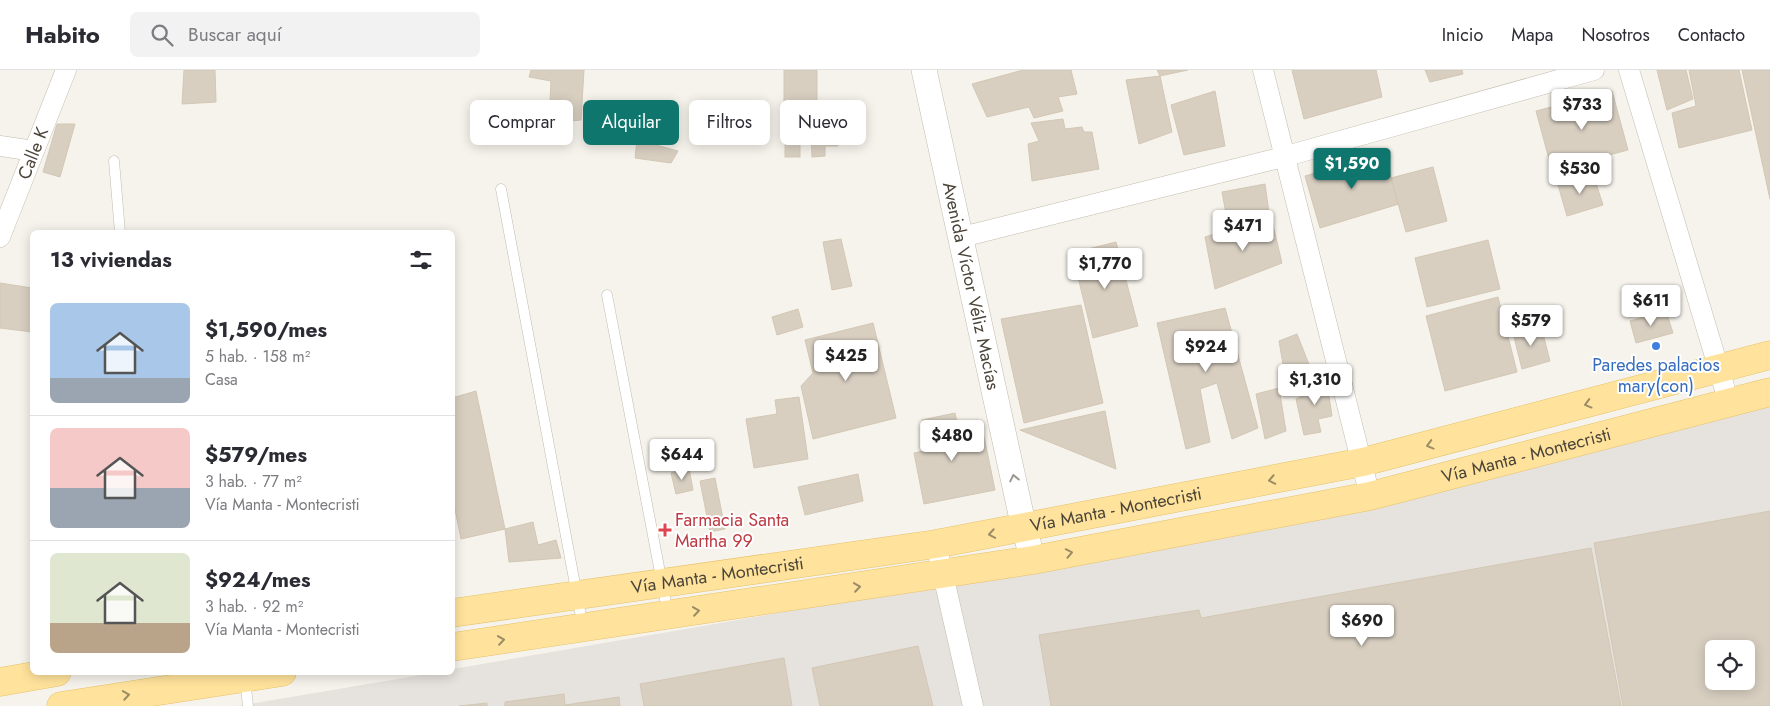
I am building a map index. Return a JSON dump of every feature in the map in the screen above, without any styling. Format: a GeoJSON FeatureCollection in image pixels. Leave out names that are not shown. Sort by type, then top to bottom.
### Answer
{"type":"FeatureCollection","features":[{"type":"Feature","properties":{"kind":"main road","name":"Vía Manta - Montecristi"},"geometry":{"type":"LineString","coordinates":[[455,613],[936,544],[1363,462],[1720,370],[1770,355]]}},
{"type":"Feature","properties":{"kind":"main road","name":"Vía Manta - Montecristi"},"geometry":{"type":"LineString","coordinates":[[455,647],[1033,560],[1370,496],[1770,392]]}},
{"type":"Feature","properties":{"kind":"main road"},"geometry":{"type":"LineString","coordinates":[[0,682],[40,675]]}},
{"type":"Feature","properties":{"kind":"main road"},"geometry":{"type":"LineString","coordinates":[[61,706],[161,685],[264,675]]}},
{"type":"Feature","properties":{"kind":"street","name":"Calle K"},"geometry":{"type":"LineString","coordinates":[[0,237],[66,70]]}},
{"type":"Feature","properties":{"kind":"street","name":"Avenida Víctor Véliz Macías"},"geometry":{"type":"LineString","coordinates":[[924,70],[962,237],[1024,528],[1033,560]]}},
{"type":"Feature","properties":{"kind":"street"},"geometry":{"type":"LineString","coordinates":[[1263,70],[1283,157],[1363,462],[1370,496]]}},
{"type":"Feature","properties":{"kind":"street"},"geometry":{"type":"LineString","coordinates":[[962,237],[1283,157],[1594,70]]}},
{"type":"Feature","properties":{"kind":"street"},"geometry":{"type":"LineString","coordinates":[[1629,70],[1729,403]]}},
{"type":"Feature","properties":{"kind":"street"},"geometry":{"type":"LineString","coordinates":[[0,146],[34,151]]}},
{"type":"Feature","properties":{"kind":"street"},"geometry":{"type":"LineString","coordinates":[[936,544],[973,706]]}},
{"type":"Feature","properties":{"kind":"lane"},"geometry":{"type":"LineString","coordinates":[[114,161],[120,230]]}},
{"type":"Feature","properties":{"kind":"lane"},"geometry":{"type":"LineString","coordinates":[[501,189],[583,628]]}},
{"type":"Feature","properties":{"kind":"lane"},"geometry":{"type":"LineString","coordinates":[[607,295],[668,615]]}},
{"type":"Feature","properties":{"kind":"lane"},"geometry":{"type":"LineString","coordinates":[[245,678],[248,706]]}},
{"type":"Feature","properties":{"kind":"shaded area"},"geometry":{"type":"Polygon","coordinates":[[[1770,406],[1770,706],[238,706],[421,675],[455,675],[455,669],[970,580],[1770,406]]]}},
{"type":"Feature","properties":{"kind":"building"},"geometry":{"type":"Polygon","coordinates":[[[184,70],[215,70],[216,102],[182,104],[184,70]]]}},
{"type":"Feature","properties":{"kind":"building"},"geometry":{"type":"Polygon","coordinates":[[[531,70],[584,70],[581,120],[573,121],[573,100],[550,100],[551,81],[529,77],[531,70]]]}},
{"type":"Feature","properties":{"kind":"building"},"geometry":{"type":"Polygon","coordinates":[[[784,70],[817,70],[817,100],[784,100],[784,70]]]}},
{"type":"Feature","properties":{"kind":"building"},"geometry":{"type":"Polygon","coordinates":[[[1023,70],[1071,70],[1077,94],[1058,97],[1063,111],[1034,118],[1029,107],[987,117],[972,84],[1023,70]]]}},
{"type":"Feature","properties":{"kind":"building"},"geometry":{"type":"Polygon","coordinates":[[[1157,70],[1188,70],[1160,76],[1157,70]]]}},
{"type":"Feature","properties":{"kind":"building"},"geometry":{"type":"Polygon","coordinates":[[[1292,70],[1376,70],[1382,97],[1304,119],[1292,70]]]}},
{"type":"Feature","properties":{"kind":"building"},"geometry":{"type":"Polygon","coordinates":[[[1425,70],[1462,70],[1463,74],[1430,82],[1425,70]]]}},
{"type":"Feature","properties":{"kind":"building"},"geometry":{"type":"Polygon","coordinates":[[[1657,70],[1686,70],[1693,99],[1667,110],[1657,70]]]}},
{"type":"Feature","properties":{"kind":"building"},"geometry":{"type":"Polygon","coordinates":[[[1689,70],[1739,70],[1752,130],[1679,148],[1672,113],[1696,106],[1689,70]]]}},
{"type":"Feature","properties":{"kind":"building"},"geometry":{"type":"Polygon","coordinates":[[[1742,70],[1770,70],[1770,199],[1742,70]]]}},
{"type":"Feature","properties":{"kind":"building"},"geometry":{"type":"Polygon","coordinates":[[[1160,76],[1172,132],[1139,144],[1126,80],[1160,76]]]}},
{"type":"Feature","properties":{"kind":"building"},"geometry":{"type":"Polygon","coordinates":[[[1215,91],[1225,146],[1184,155],[1171,105],[1215,91]]]}},
{"type":"Feature","properties":{"kind":"building"},"geometry":{"type":"Polygon","coordinates":[[[1612,91],[1628,150],[1552,170],[1536,111],[1612,91]]]}},
{"type":"Feature","properties":{"kind":"building"},"geometry":{"type":"Polygon","coordinates":[[[1063,119],[1065,129],[1082,127],[1084,132],[1092,132],[1099,169],[1032,181],[1028,144],[1039,141],[1031,123],[1063,119]]]}},
{"type":"Feature","properties":{"kind":"building"},"geometry":{"type":"Polygon","coordinates":[[[57,124],[75,124],[60,177],[43,172],[57,124]]]}},
{"type":"Feature","properties":{"kind":"building"},"geometry":{"type":"Polygon","coordinates":[[[636,145],[656,145],[678,151],[671,163],[635,158],[636,145]]]}},
{"type":"Feature","properties":{"kind":"building"},"geometry":{"type":"Polygon","coordinates":[[[785,145],[800,145],[800,157],[785,157],[785,145]]]}},
{"type":"Feature","properties":{"kind":"building"},"geometry":{"type":"Polygon","coordinates":[[[812,145],[838,145],[825,146],[825,156],[812,157],[812,145]]]}},
{"type":"Feature","properties":{"kind":"building"},"geometry":{"type":"Polygon","coordinates":[[[1384,153],[1399,204],[1320,228],[1305,176],[1384,153]]]}},
{"type":"Feature","properties":{"kind":"building"},"geometry":{"type":"Polygon","coordinates":[[[1433,167],[1447,221],[1406,232],[1391,178],[1433,167]]]}},
{"type":"Feature","properties":{"kind":"building"},"geometry":{"type":"Polygon","coordinates":[[[1593,174],[1603,205],[1567,216],[1558,185],[1593,174]]]}},
{"type":"Feature","properties":{"kind":"building"},"geometry":{"type":"Polygon","coordinates":[[[1265,184],[1269,213],[1227,219],[1222,192],[1265,184]]]}},
{"type":"Feature","properties":{"kind":"building"},"geometry":{"type":"Polygon","coordinates":[[[1271,217],[1282,263],[1215,289],[1205,237],[1271,217]]]}},
{"type":"Feature","properties":{"kind":"building"},"geometry":{"type":"Polygon","coordinates":[[[841,239],[852,286],[832,290],[823,242],[841,239]]]}},
{"type":"Feature","properties":{"kind":"building"},"geometry":{"type":"Polygon","coordinates":[[[1488,240],[1500,289],[1427,307],[1415,258],[1488,240]]]}},
{"type":"Feature","properties":{"kind":"building"},"geometry":{"type":"Polygon","coordinates":[[[1116,242],[1138,326],[1093,338],[1072,253],[1116,242]]]}},
{"type":"Feature","properties":{"kind":"building"},"geometry":{"type":"Polygon","coordinates":[[[0,283],[30,288],[30,332],[0,328],[0,283]]]}},
{"type":"Feature","properties":{"kind":"building"},"geometry":{"type":"Polygon","coordinates":[[[1498,297],[1517,372],[1445,391],[1426,316],[1498,297]]]}},
{"type":"Feature","properties":{"kind":"building"},"geometry":{"type":"Polygon","coordinates":[[[1081,305],[1103,403],[1024,423],[1001,319],[1081,305]]]}},
{"type":"Feature","properties":{"kind":"building"},"geometry":{"type":"Polygon","coordinates":[[[1225,308],[1258,428],[1232,439],[1217,383],[1200,389],[1210,442],[1186,449],[1157,323],[1225,308]]]}},
{"type":"Feature","properties":{"kind":"building"},"geometry":{"type":"Polygon","coordinates":[[[798,309],[803,327],[777,335],[772,317],[798,309]]]}},
{"type":"Feature","properties":{"kind":"building"},"geometry":{"type":"Polygon","coordinates":[[[1666,311],[1673,333],[1636,343],[1630,321],[1666,311]]]}},
{"type":"Feature","properties":{"kind":"building"},"geometry":{"type":"Polygon","coordinates":[[[873,323],[896,418],[813,439],[801,386],[813,373],[805,340],[873,323]]]}},
{"type":"Feature","properties":{"kind":"building"},"geometry":{"type":"Polygon","coordinates":[[[1541,326],[1550,361],[1522,369],[1513,333],[1541,326]]]}},
{"type":"Feature","properties":{"kind":"building"},"geometry":{"type":"Polygon","coordinates":[[[1297,334],[1310,367],[1285,376],[1279,341],[1297,334]]]}},
{"type":"Feature","properties":{"kind":"building"},"geometry":{"type":"Polygon","coordinates":[[[1326,377],[1332,416],[1318,419],[1321,432],[1304,435],[1296,399],[1312,392],[1311,379],[1326,377]]]}},
{"type":"Feature","properties":{"kind":"building"},"geometry":{"type":"Polygon","coordinates":[[[1279,388],[1286,431],[1265,439],[1256,394],[1279,388]]]}},
{"type":"Feature","properties":{"kind":"building"},"geometry":{"type":"Polygon","coordinates":[[[476,391],[505,529],[461,539],[455,510],[455,397],[476,391]]]}},
{"type":"Feature","properties":{"kind":"building"},"geometry":{"type":"Polygon","coordinates":[[[799,397],[808,459],[754,468],[746,419],[777,414],[775,400],[799,397]]]}},
{"type":"Feature","properties":{"kind":"building"},"geometry":{"type":"Polygon","coordinates":[[[1105,411],[1116,469],[1020,430],[1105,411]]]}},
{"type":"Feature","properties":{"kind":"building"},"geometry":{"type":"Polygon","coordinates":[[[955,413],[960,437],[983,432],[995,490],[924,504],[914,453],[929,450],[922,420],[955,413]]]}},
{"type":"Feature","properties":{"kind":"building"},"geometry":{"type":"Polygon","coordinates":[[[689,468],[693,490],[676,494],[671,473],[689,468]]]}},
{"type":"Feature","properties":{"kind":"building"},"geometry":{"type":"Polygon","coordinates":[[[858,474],[863,501],[805,515],[798,487],[858,474]]]}},
{"type":"Feature","properties":{"kind":"building"},"geometry":{"type":"Polygon","coordinates":[[[715,478],[725,529],[710,532],[700,481],[715,478]]]}},
{"type":"Feature","properties":{"kind":"building"},"geometry":{"type":"Polygon","coordinates":[[[1770,511],[1770,706],[1623,706],[1594,543],[1770,511]]]}},
{"type":"Feature","properties":{"kind":"building"},"geometry":{"type":"Polygon","coordinates":[[[533,522],[538,545],[556,540],[561,558],[509,562],[505,529],[533,522]]]}},
{"type":"Feature","properties":{"kind":"building"},"geometry":{"type":"Polygon","coordinates":[[[1591,548],[1621,706],[1051,706],[1039,635],[1199,610],[1201,618],[1591,548]]]}},
{"type":"Feature","properties":{"kind":"building"},"geometry":{"type":"Polygon","coordinates":[[[918,646],[933,706],[820,706],[812,668],[918,646]]]}},
{"type":"Feature","properties":{"kind":"building"},"geometry":{"type":"Polygon","coordinates":[[[784,658],[792,706],[644,706],[640,684],[784,658]]]}},
{"type":"Feature","properties":{"kind":"building"},"geometry":{"type":"Polygon","coordinates":[[[564,694],[565,706],[505,706],[505,702],[564,694]]]}},
{"type":"Feature","properties":{"kind":"building"},"geometry":{"type":"Polygon","coordinates":[[[619,697],[620,706],[565,706],[565,705],[619,697]]]}},
{"type":"Feature","properties":{"kind":"building"},"geometry":{"type":"Polygon","coordinates":[[[487,703],[487,706],[459,706],[487,703]]]}},
{"type":"Feature","properties":{"kind":"place","name":"Paredes palacios mary(con)"},"geometry":{"type":"Point","coordinates":[1656,346]}},
{"type":"Feature","properties":{"kind":"place","name":"Farmacia Santa Martha 99"},"geometry":{"type":"Point","coordinates":[665,530]}}]}
